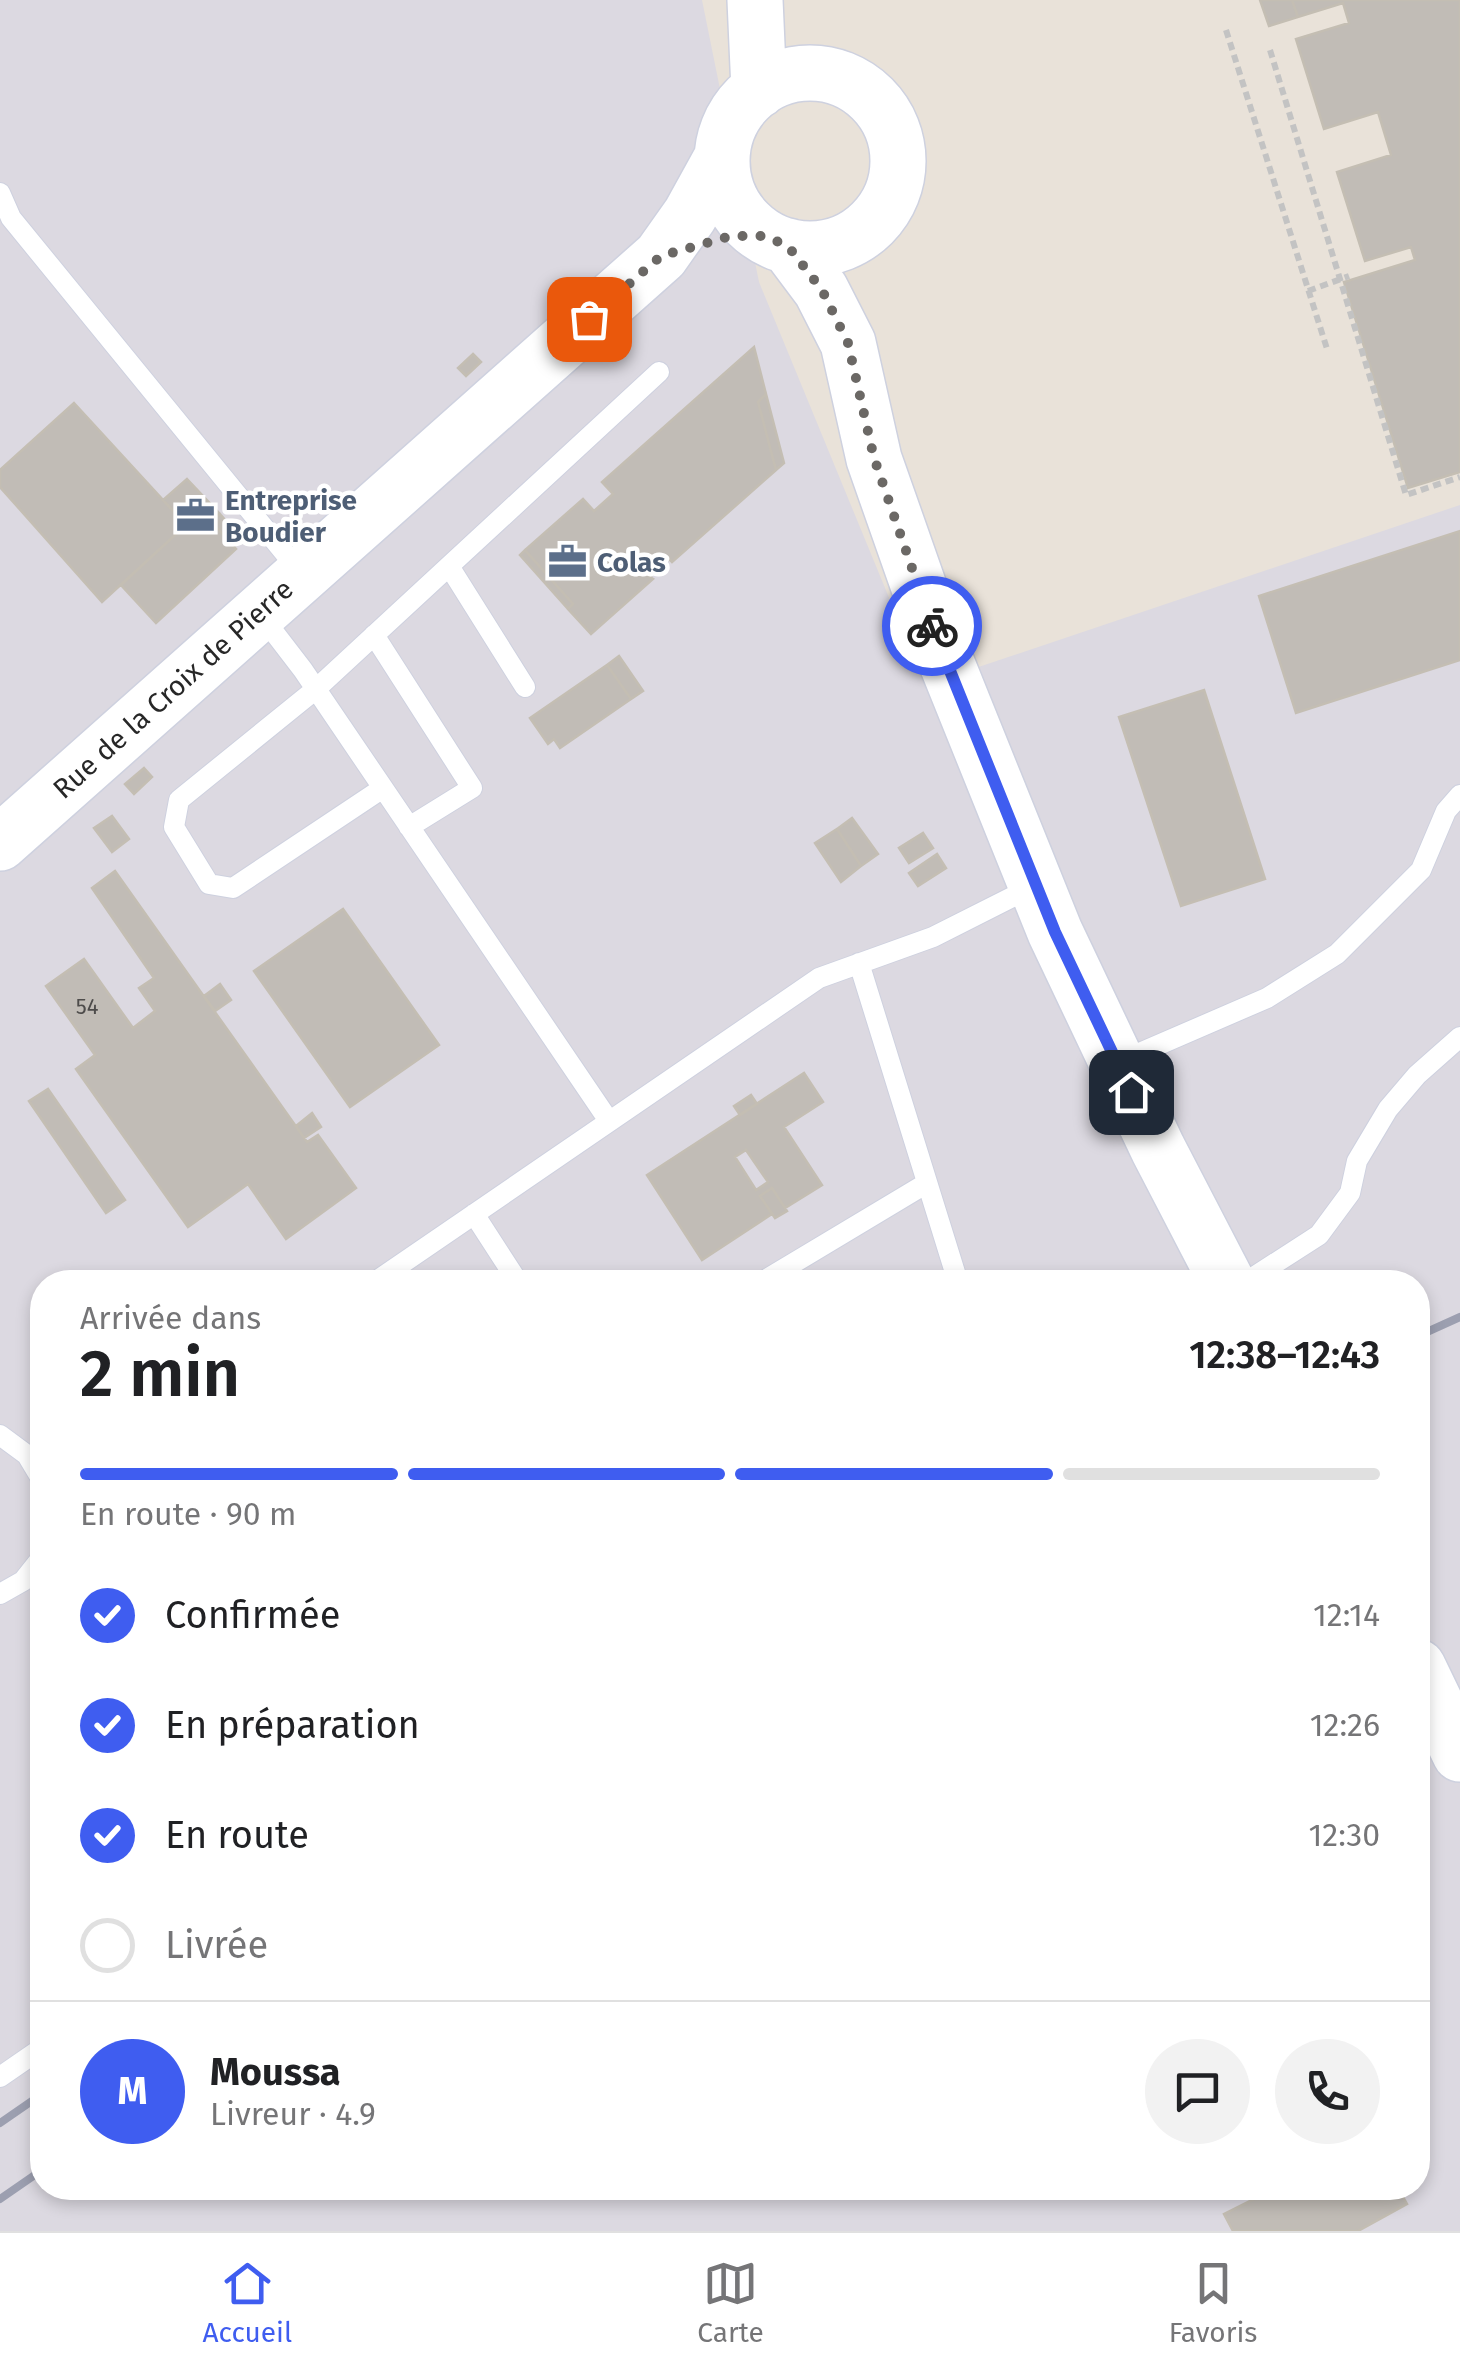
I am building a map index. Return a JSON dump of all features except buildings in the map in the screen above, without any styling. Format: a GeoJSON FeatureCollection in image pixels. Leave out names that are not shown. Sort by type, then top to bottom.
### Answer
{"type":"FeatureCollection","features":[{"type":"Feature","properties":{"kind":"main road"},"geometry":{"type":"LineString","coordinates":[[755,0],[758,90]]}},
{"type":"Feature","properties":{"kind":"main road"},"geometry":{"type":"LineString","coordinates":[[778,0],[818,73]]}},
{"type":"Feature","properties":{"kind":"main road"},"geometry":{"type":"LineString","coordinates":[[776,241],[825,246],[860,234],[887,205],[894,187],[898,168],[893,129],[871,97],[838,77],[795,74],[758,90],[737,112],[726,133],[722,156],[724,180],[732,202],[746,221],[776,241],[822,290],[848,343],[874,458],[938,644],[1036,885],[1117,1063],[1220,1270]]}},
{"type":"Feature","properties":{"kind":"main road","name":"Rue de la Croix de Pierre"},"geometry":{"type":"LineString","coordinates":[[0,843],[661,256],[690,215],[722,156]]}},
{"type":"Feature","properties":{"kind":"main road"},"geometry":{"type":"LineString","coordinates":[[848,343],[860,234]]}},
{"type":"Feature","properties":{"kind":"main road","name":"Rue de la Croix de Pierre"},"geometry":{"type":"LineString","coordinates":[[661,256],[731,236],[776,241]]}},
{"type":"Feature","properties":{"kind":"main road"},"geometry":{"type":"LineString","coordinates":[[1430,1693],[1460,1754]]}},
{"type":"Feature","properties":{"kind":"lane"},"geometry":{"type":"LineString","coordinates":[[0,193],[11,218],[302,574]]}},
{"type":"Feature","properties":{"kind":"lane"},"geometry":{"type":"LineString","coordinates":[[383,788],[233,888],[209,884],[174,827],[179,800],[316,689],[659,372]]}},
{"type":"Feature","properties":{"kind":"lane"},"geometry":{"type":"LineString","coordinates":[[449,566],[525,687]]}},
{"type":"Feature","properties":{"kind":"lane"},"geometry":{"type":"LineString","coordinates":[[259,612],[316,689],[609,1121]]}},
{"type":"Feature","properties":{"kind":"lane"},"geometry":{"type":"LineString","coordinates":[[374,635],[472,788],[409,827]]}},
{"type":"Feature","properties":{"kind":"lane"},"geometry":{"type":"LineString","coordinates":[[1117,1063],[1268,998],[1337,954],[1421,870],[1446,812],[1460,795]]}},
{"type":"Feature","properties":{"kind":"lane"},"geometry":{"type":"LineString","coordinates":[[392,1270],[819,978],[933,937],[1036,885]]}},
{"type":"Feature","properties":{"kind":"lane"},"geometry":{"type":"LineString","coordinates":[[859,963],[954,1270]]}},
{"type":"Feature","properties":{"kind":"lane"},"geometry":{"type":"LineString","coordinates":[[1265,1270],[1319,1235],[1350,1193],[1356,1160],[1388,1108],[1417,1075],[1460,1037]]}},
{"type":"Feature","properties":{"kind":"lane"},"geometry":{"type":"LineString","coordinates":[[782,1270],[927,1183]]}},
{"type":"Feature","properties":{"kind":"lane"},"geometry":{"type":"LineString","coordinates":[[474,1214],[510,1270]]}},
{"type":"Feature","properties":{"kind":"lane"},"geometry":{"type":"LineString","coordinates":[[0,1435],[30,1460]]}},
{"type":"Feature","properties":{"kind":"lane"},"geometry":{"type":"LineString","coordinates":[[0,1594],[30,1573]]}},
{"type":"Feature","properties":{"kind":"lane"},"geometry":{"type":"LineString","coordinates":[[0,2077],[30,2056]]}},
{"type":"Feature","properties":{"kind":"path"},"geometry":{"type":"LineString","coordinates":[[1226,30],[1328,352]]}},
{"type":"Feature","properties":{"kind":"path"},"geometry":{"type":"LineString","coordinates":[[1270,50],[1345,278],[1406,496],[1460,477]]}},
{"type":"Feature","properties":{"kind":"path"},"geometry":{"type":"LineString","coordinates":[[1308,291],[1345,278]]}},
{"type":"Feature","properties":{"kind":"shaded area"},"geometry":{"type":"Polygon","coordinates":[[[0,0],[702,0],[759,282],[925,685],[1460,505],[1460,2231],[0,2231],[0,0]]]}},
{"type":"Feature","properties":{"kind":"railway"},"geometry":{"type":"LineString","coordinates":[[1430,1331],[1460,1317]]}},
{"type":"Feature","properties":{"kind":"railway"},"geometry":{"type":"LineString","coordinates":[[0,2123],[30,2102]]}},
{"type":"Feature","properties":{"kind":"railway"},"geometry":{"type":"LineString","coordinates":[[0,2199],[30,2178]]}},
{"type":"Feature","properties":{"kind":"way so far"},"geometry":{"type":"LineString","coordinates":[[589,319],[661,256],[731,236],[764,236],[788,246],[822,290],[848,343],[874,458],[932,626]]}},
{"type":"Feature","properties":{"kind":"place","name":"Entreprise Boudier"},"geometry":{"type":"Point","coordinates":[195,516]}},
{"type":"Feature","properties":{"kind":"place","name":"Colas"},"geometry":{"type":"Point","coordinates":[567,562]}},
{"type":"Feature","properties":{"kind":"route"},"geometry":{"type":"LineString","coordinates":[[932,626],[1055,932],[1131,1092]]}}]}
